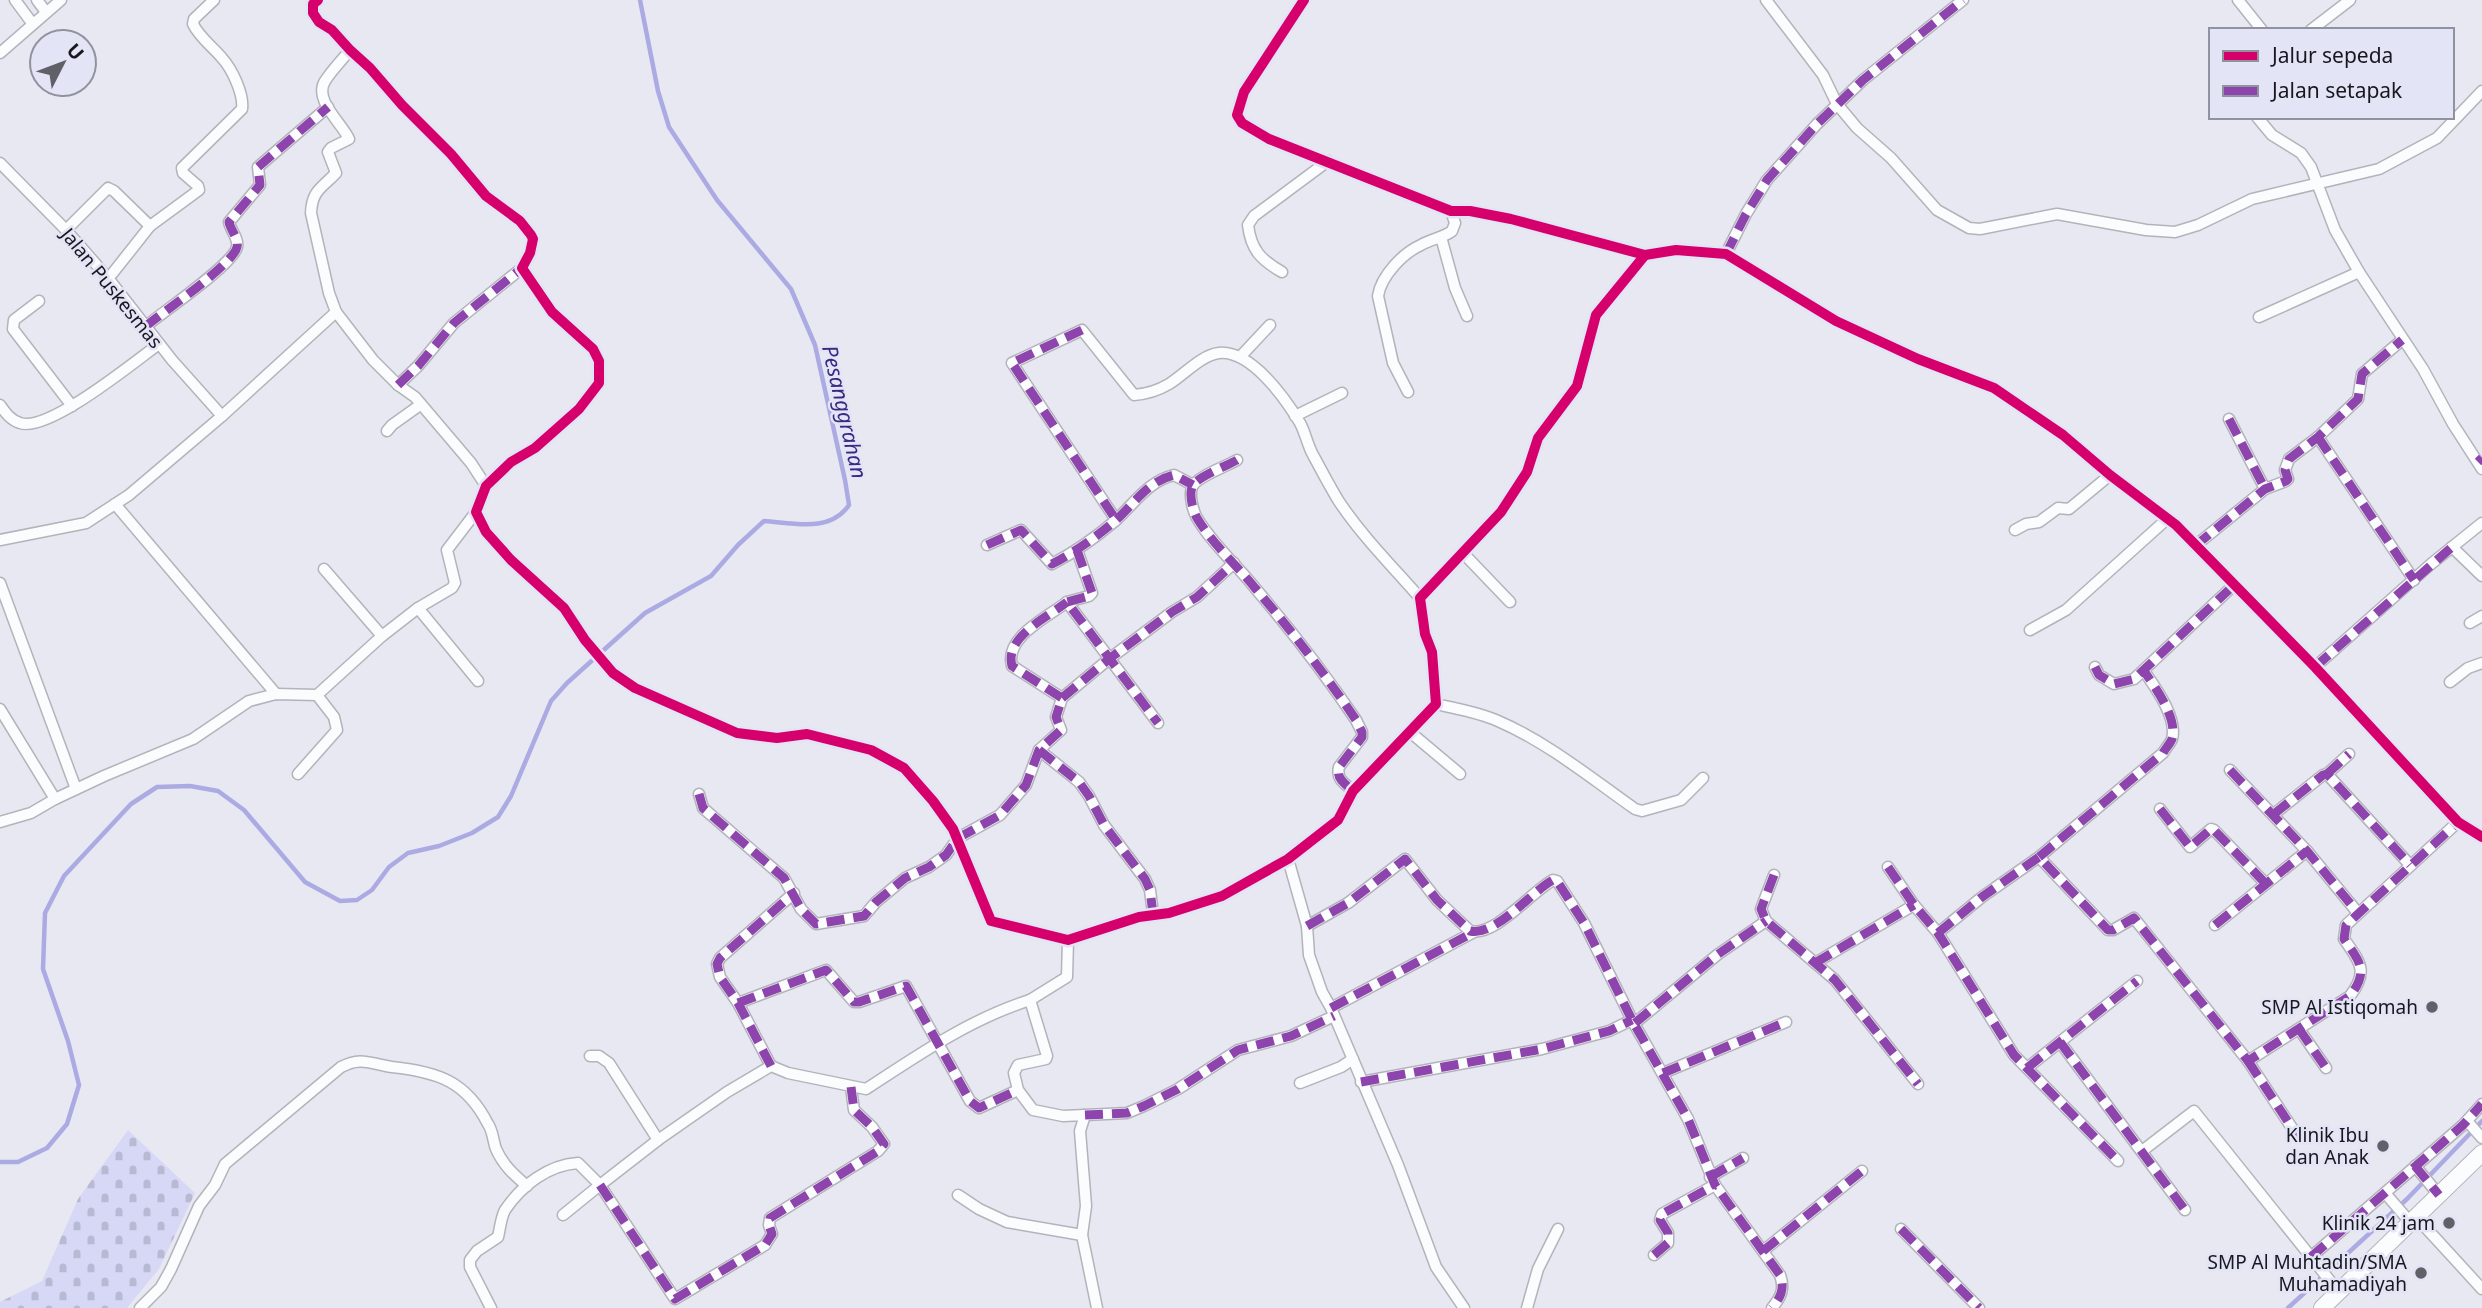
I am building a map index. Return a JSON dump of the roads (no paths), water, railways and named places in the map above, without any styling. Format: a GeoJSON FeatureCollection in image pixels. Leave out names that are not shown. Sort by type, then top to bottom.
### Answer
{"type":"FeatureCollection","features":[{"type":"Feature","properties":{"kind":"main road"},"geometry":{"type":"LineString","coordinates":[[2322,1308],[2337,1288],[2410,1218],[2435,1190],[2482,1153]]}},
{"type":"Feature","properties":{"kind":"street"},"geometry":{"type":"LineString","coordinates":[[15,0],[32,23]]}},
{"type":"Feature","properties":{"kind":"street"},"geometry":{"type":"LineString","coordinates":[[37,0],[46,12]]}},
{"type":"Feature","properties":{"kind":"street"},"geometry":{"type":"LineString","coordinates":[[0,53],[61,0]]}},
{"type":"Feature","properties":{"kind":"street"},"geometry":{"type":"LineString","coordinates":[[112,274],[150,226],[199,190],[183,173],[182,168],[243,109],[239,89],[225,60],[193,24],[194,19],[214,0]]}},
{"type":"Feature","properties":{"kind":"street"},"geometry":{"type":"LineString","coordinates":[[318,0],[313,4],[313,13],[370,68],[451,154],[486,196],[520,221],[533,239],[530,253],[522,268],[454,323],[418,366],[398,385]]}},
{"type":"Feature","properties":{"kind":"street"},"geometry":{"type":"LineString","coordinates":[[1304,0],[1244,92],[1237,116],[1242,123],[1269,139],[1451,211],[1471,211],[1511,219],[1645,255],[1676,250],[1726,254],[1836,321],[1917,359],[1994,388],[2063,435],[2167,519],[2315,667],[2458,822],[2482,837]]}},
{"type":"Feature","properties":{"kind":"street"},"geometry":{"type":"LineString","coordinates":[[1766,0],[1823,75],[1837,104],[1857,128],[1891,158],[1937,210],[1969,228],[1980,229],[2057,214],[2147,230],[2175,232],[2198,225],[2252,199],[2379,169],[2437,138],[2482,91]]}},
{"type":"Feature","properties":{"kind":"street"},"geometry":{"type":"LineString","coordinates":[[1726,254],[1746,214],[1768,180],[1816,124],[1863,80],[1963,0]]}},
{"type":"Feature","properties":{"kind":"street"},"geometry":{"type":"LineString","coordinates":[[2238,0],[2260,28]]}},
{"type":"Feature","properties":{"kind":"street"},"geometry":{"type":"LineString","coordinates":[[2314,28],[2350,0]]}},
{"type":"Feature","properties":{"kind":"street"},"geometry":{"type":"LineString","coordinates":[[350,50],[323,85],[323,97],[349,139],[328,152],[336,173],[314,194],[311,213],[329,293],[336,312],[373,360],[398,385],[410,392],[471,463],[486,486]]}},
{"type":"Feature","properties":{"kind":"street"},"geometry":{"type":"LineString","coordinates":[[145,327],[165,310],[187,297],[235,252],[237,241],[229,222],[260,186],[258,167],[328,107]]}},
{"type":"Feature","properties":{"kind":"street"},"geometry":{"type":"LineString","coordinates":[[2259,119],[2272,135],[2301,153],[2318,183],[2335,230],[2359,272],[2423,369],[2447,414],[2481,463]]}},
{"type":"Feature","properties":{"kind":"street"},"geometry":{"type":"LineString","coordinates":[[1282,272],[1263,261],[1250,242],[1248,225],[1254,216],[1328,161]]}},
{"type":"Feature","properties":{"kind":"street","name":"Jalan Puskesmas"},"geometry":{"type":"LineString","coordinates":[[2,167],[66,230],[222,416]]}},
{"type":"Feature","properties":{"kind":"street"},"geometry":{"type":"LineString","coordinates":[[66,230],[108,188],[150,226]]}},
{"type":"Feature","properties":{"kind":"street"},"geometry":{"type":"LineString","coordinates":[[1408,392],[1393,363],[1378,296],[1379,286],[1406,253],[1441,237],[1454,227],[1451,211]]}},
{"type":"Feature","properties":{"kind":"street"},"geometry":{"type":"LineString","coordinates":[[1441,237],[1455,288],[1467,316]]}},
{"type":"Feature","properties":{"kind":"street"},"geometry":{"type":"LineString","coordinates":[[1420,598],[1501,512],[1527,472],[1538,438],[1577,386],[1596,315],[1645,255]]}},
{"type":"Feature","properties":{"kind":"street"},"geometry":{"type":"LineString","coordinates":[[0,822],[31,813],[76,789],[193,739],[249,701],[276,694],[317,695],[382,636],[418,608],[454,586],[447,550],[476,513],[486,486],[511,462],[535,448],[579,409],[598,383],[599,361],[593,348],[552,312],[522,268]]}},
{"type":"Feature","properties":{"kind":"street"},"geometry":{"type":"LineString","coordinates":[[2259,317],[2359,272]]}},
{"type":"Feature","properties":{"kind":"street"},"geometry":{"type":"LineString","coordinates":[[39,301],[14,320],[13,330],[72,407]]}},
{"type":"Feature","properties":{"kind":"street"},"geometry":{"type":"LineString","coordinates":[[0,540],[86,523],[115,504],[222,416],[336,312]]}},
{"type":"Feature","properties":{"kind":"street"},"geometry":{"type":"LineString","coordinates":[[1240,357],[1270,325]]}},
{"type":"Feature","properties":{"kind":"street"},"geometry":{"type":"LineString","coordinates":[[476,513],[486,532],[510,560],[564,608],[585,640],[613,673],[635,688],[737,733],[777,738],[807,734],[871,750],[904,768],[933,801],[958,838],[991,922],[1068,940],[1222,896],[1288,859],[1338,820],[1353,792],[1436,704],[1432,652],[1425,634],[1420,598],[1360,531],[1337,498],[1295,416],[1254,366],[1240,357],[1217,353],[1207,357],[1168,385],[1138,395],[1130,392],[1082,330],[1012,363],[1116,520]]}},
{"type":"Feature","properties":{"kind":"street"},"geometry":{"type":"LineString","coordinates":[[2195,545],[2265,489],[2286,481],[2289,459],[2318,437],[2358,399],[2362,374],[2402,340]]}},
{"type":"Feature","properties":{"kind":"street"},"geometry":{"type":"LineString","coordinates":[[0,405],[9,417],[21,424],[36,424],[72,407],[159,344]]}},
{"type":"Feature","properties":{"kind":"street"},"geometry":{"type":"LineString","coordinates":[[1295,416],[1342,393]]}},
{"type":"Feature","properties":{"kind":"street"},"geometry":{"type":"LineString","coordinates":[[387,431],[391,425],[420,405]]}},
{"type":"Feature","properties":{"kind":"street"},"geometry":{"type":"LineString","coordinates":[[2229,419],[2265,489]]}},
{"type":"Feature","properties":{"kind":"street"},"geometry":{"type":"LineString","coordinates":[[2318,437],[2414,580]]}},
{"type":"Feature","properties":{"kind":"street"},"geometry":{"type":"LineString","coordinates":[[1237,460],[1193,485],[1193,511],[1219,549],[1234,563],[1317,666],[1362,732],[1362,737],[1337,773],[1340,781],[1353,792]]}},
{"type":"Feature","properties":{"kind":"street"},"geometry":{"type":"LineString","coordinates":[[987,545],[1021,530],[1052,564],[1077,550],[1116,520],[1153,484],[1163,478],[1174,475],[1193,485]]}},
{"type":"Feature","properties":{"kind":"street"},"geometry":{"type":"LineString","coordinates":[[2015,530],[2026,524],[2039,522],[2058,508],[2070,509],[2110,475]]}},
{"type":"Feature","properties":{"kind":"street"},"geometry":{"type":"LineString","coordinates":[[115,504],[276,694]]}},
{"type":"Feature","properties":{"kind":"street"},"geometry":{"type":"LineString","coordinates":[[2030,629],[2066,610],[2167,519]]}},
{"type":"Feature","properties":{"kind":"street"},"geometry":{"type":"LineString","coordinates":[[2315,667],[2482,523]]}},
{"type":"Feature","properties":{"kind":"street"},"geometry":{"type":"LineString","coordinates":[[2452,547],[2482,576]]}},
{"type":"Feature","properties":{"kind":"street"},"geometry":{"type":"LineString","coordinates":[[1062,698],[1020,673],[1010,663],[1018,640],[1067,603],[1092,593],[1077,550]]}},
{"type":"Feature","properties":{"kind":"street"},"geometry":{"type":"LineString","coordinates":[[1464,554],[1510,602]]}},
{"type":"Feature","properties":{"kind":"street"},"geometry":{"type":"LineString","coordinates":[[699,794],[703,808],[784,878],[809,919],[816,924],[864,916],[876,902],[905,878],[929,867],[946,855],[958,838],[1000,815],[1013,802],[1030,779],[1033,761],[1039,750],[1061,730],[1056,717],[1062,698],[1109,659],[1172,612],[1197,597],[1234,563]]}},
{"type":"Feature","properties":{"kind":"street"},"geometry":{"type":"LineString","coordinates":[[324,569],[382,636]]}},
{"type":"Feature","properties":{"kind":"street"},"geometry":{"type":"LineString","coordinates":[[0,583],[76,789]]}},
{"type":"Feature","properties":{"kind":"street"},"geometry":{"type":"LineString","coordinates":[[2095,667],[2099,675],[2114,684],[2134,679],[2233,586]]}},
{"type":"Feature","properties":{"kind":"street"},"geometry":{"type":"LineString","coordinates":[[1067,603],[1158,723]]}},
{"type":"Feature","properties":{"kind":"street"},"geometry":{"type":"LineString","coordinates":[[418,608],[478,681]]}},
{"type":"Feature","properties":{"kind":"street"},"geometry":{"type":"LineString","coordinates":[[2470,623],[2482,616]]}},
{"type":"Feature","properties":{"kind":"street"},"geometry":{"type":"LineString","coordinates":[[2450,682],[2468,668],[2482,663]]}},
{"type":"Feature","properties":{"kind":"street"},"geometry":{"type":"LineString","coordinates":[[1938,933],[2039,856],[2162,753],[2172,740],[2172,727],[2163,699],[2144,671]]}},
{"type":"Feature","properties":{"kind":"street"},"geometry":{"type":"LineString","coordinates":[[298,775],[337,730],[334,716],[317,695]]}},
{"type":"Feature","properties":{"kind":"street"},"geometry":{"type":"LineString","coordinates":[[1436,704],[1480,713],[1500,721],[1539,743],[1635,809],[1642,811],[1681,800],[1703,778]]}},
{"type":"Feature","properties":{"kind":"street"},"geometry":{"type":"LineString","coordinates":[[0,709],[55,799]]}},
{"type":"Feature","properties":{"kind":"street"},"geometry":{"type":"LineString","coordinates":[[1409,732],[1460,774]]}},
{"type":"Feature","properties":{"kind":"street"},"geometry":{"type":"LineString","coordinates":[[1039,750],[1079,782],[1090,796],[1104,825],[1145,879],[1150,890],[1153,914]]}},
{"type":"Feature","properties":{"kind":"street"},"geometry":{"type":"LineString","coordinates":[[2274,814],[2349,754]]}},
{"type":"Feature","properties":{"kind":"street"},"geometry":{"type":"LineString","coordinates":[[2230,770],[2307,850],[2358,913]]}},
{"type":"Feature","properties":{"kind":"street"},"geometry":{"type":"LineString","coordinates":[[2327,774],[2410,865]]}},
{"type":"Feature","properties":{"kind":"street"},"geometry":{"type":"LineString","coordinates":[[2160,809],[2190,847],[2208,831],[2214,830],[2266,884]]}},
{"type":"Feature","properties":{"kind":"street"},"geometry":{"type":"LineString","coordinates":[[2248,1061],[2350,996],[2360,983],[2361,963],[2344,939],[2346,925],[2458,822]]}},
{"type":"Feature","properties":{"kind":"street"},"geometry":{"type":"LineString","coordinates":[[2215,925],[2307,850]]}},
{"type":"Feature","properties":{"kind":"street"},"geometry":{"type":"LineString","coordinates":[[2039,856],[2108,930],[2134,918],[2248,1061],[2298,1137]]}},
{"type":"Feature","properties":{"kind":"street"},"geometry":{"type":"LineString","coordinates":[[1288,859],[1307,926],[1309,956],[1322,992],[1398,1165],[1436,1267],[1464,1308]]}},
{"type":"Feature","properties":{"kind":"street"},"geometry":{"type":"LineString","coordinates":[[1307,926],[1366,891],[1405,859],[1437,900],[1474,932]]}},
{"type":"Feature","properties":{"kind":"street"},"geometry":{"type":"LineString","coordinates":[[1888,867],[1914,905],[1938,933],[2014,1055],[2118,1161]]}},
{"type":"Feature","properties":{"kind":"street"},"geometry":{"type":"LineString","coordinates":[[1774,875],[1761,909],[1766,921],[1835,980],[1918,1084]]}},
{"type":"Feature","properties":{"kind":"street"},"geometry":{"type":"LineString","coordinates":[[1030,1000],[1047,1056],[1046,1059],[1018,1065],[1014,1070],[1018,1090],[1029,1107],[1039,1113],[1062,1116],[1121,1113],[1144,1106],[1178,1089],[1238,1050],[1291,1036],[1474,932],[1484,930],[1515,910],[1544,885],[1555,880],[1584,923],[1688,1119],[1712,1181],[1780,1275],[1783,1285],[1779,1300],[1772,1308]]}},
{"type":"Feature","properties":{"kind":"street"},"geometry":{"type":"LineString","coordinates":[[794,892],[720,958],[717,964],[720,977],[738,1003],[771,1066],[789,1073],[851,1087],[866,1089],[938,1042],[1030,1000],[1067,977],[1068,940]]}},
{"type":"Feature","properties":{"kind":"street"},"geometry":{"type":"LineString","coordinates":[[1815,963],[1914,905]]}},
{"type":"Feature","properties":{"kind":"street"},"geometry":{"type":"LineString","coordinates":[[1361,1082],[1542,1049],[1609,1031],[1634,1021],[1717,955],[1766,921]]}},
{"type":"Feature","properties":{"kind":"street"},"geometry":{"type":"LineString","coordinates":[[738,1003],[826,970],[854,1002],[906,986],[962,1084],[965,1095],[979,1108],[1018,1090]]}},
{"type":"Feature","properties":{"kind":"street"},"geometry":{"type":"LineString","coordinates":[[2027,1068],[2137,981]]}},
{"type":"Feature","properties":{"kind":"street"},"geometry":{"type":"LineString","coordinates":[[1663,1073],[1786,1022]]}},
{"type":"Feature","properties":{"kind":"street"},"geometry":{"type":"LineString","coordinates":[[2299,1029],[2326,1068]]}},
{"type":"Feature","properties":{"kind":"street"},"geometry":{"type":"LineString","coordinates":[[2060,1042],[2185,1210]]}},
{"type":"Feature","properties":{"kind":"street"},"geometry":{"type":"LineString","coordinates":[[590,1056],[599,1056],[609,1063],[658,1140]]}},
{"type":"Feature","properties":{"kind":"street"},"geometry":{"type":"LineString","coordinates":[[140,1308],[171,1269],[199,1206],[215,1185],[225,1164],[341,1067],[357,1059],[451,1080],[472,1098],[489,1125],[496,1149],[507,1169],[527,1185]]}},
{"type":"Feature","properties":{"kind":"street"},"geometry":{"type":"LineString","coordinates":[[1300,1083],[1331,1072],[1353,1059]]}},
{"type":"Feature","properties":{"kind":"street"},"geometry":{"type":"LineString","coordinates":[[563,1215],[658,1140],[727,1092],[771,1066]]}},
{"type":"Feature","properties":{"kind":"street"},"geometry":{"type":"LineString","coordinates":[[491,1308],[470,1267],[470,1259],[498,1237],[504,1212],[527,1185],[546,1171],[565,1164],[578,1163],[600,1185],[676,1303],[765,1245],[772,1234],[770,1218],[878,1152],[884,1144],[873,1127],[854,1110],[851,1087]]}},
{"type":"Feature","properties":{"kind":"street"},"geometry":{"type":"LineString","coordinates":[[2315,1261],[2469,1123],[2482,1104]]}},
{"type":"Feature","properties":{"kind":"street"},"geometry":{"type":"LineString","coordinates":[[2142,1151],[2194,1111],[2337,1288]]}},
{"type":"Feature","properties":{"kind":"street"},"geometry":{"type":"LineString","coordinates":[[1085,1115],[1080,1131],[1086,1206],[1082,1235],[1097,1308]]}},
{"type":"Feature","properties":{"kind":"street"},"geometry":{"type":"LineString","coordinates":[[2469,1123],[2482,1138]]}},
{"type":"Feature","properties":{"kind":"street"},"geometry":{"type":"LineString","coordinates":[[1654,1255],[1668,1242],[1668,1233],[1660,1220],[1662,1214],[1743,1158]]}},
{"type":"Feature","properties":{"kind":"street"},"geometry":{"type":"LineString","coordinates":[[2416,1168],[2435,1190]]}},
{"type":"Feature","properties":{"kind":"street"},"geometry":{"type":"LineString","coordinates":[[1763,1251],[1862,1171]]}},
{"type":"Feature","properties":{"kind":"street"},"geometry":{"type":"LineString","coordinates":[[958,1195],[979,1209],[1007,1222],[1082,1235]]}},
{"type":"Feature","properties":{"kind":"street"},"geometry":{"type":"LineString","coordinates":[[2387,1196],[2482,1289]]}},
{"type":"Feature","properties":{"kind":"street"},"geometry":{"type":"LineString","coordinates":[[1527,1308],[1538,1269],[1558,1229]]}},
{"type":"Feature","properties":{"kind":"street"},"geometry":{"type":"LineString","coordinates":[[1901,1229],[1979,1308]]}},
{"type":"Feature","properties":{"kind":"waterway","name":"Pesanggrahan"},"geometry":{"type":"LineString","coordinates":[[0,1162],[18,1162],[47,1148],[67,1124],[79,1085],[68,1041],[43,969],[45,913],[64,876],[131,804],[157,787],[190,786],[218,791],[244,810],[305,882],[340,901],[357,900],[372,890],[389,867],[408,853],[439,846],[472,833],[498,817],[511,796],[551,701],[567,683],[645,613],[711,576],[764,521],[822,523],[832,520],[849,505],[815,345],[791,289],[717,200],[669,127],[658,91],[640,0]]}},
{"type":"Feature","properties":{"kind":"waterway"},"geometry":{"type":"LineString","coordinates":[[2288,1308],[2407,1199],[2482,1121]]}},
{"type":"Feature","properties":{"kind":"place","name":"SMP Al Istiqomah"},"geometry":{"type":"Point","coordinates":[2432,1007]}},
{"type":"Feature","properties":{"kind":"place","name":"Klinik Ibu dan Anak"},"geometry":{"type":"Point","coordinates":[2383,1146]}},
{"type":"Feature","properties":{"kind":"place","name":"Klinik 24 jam"},"geometry":{"type":"Point","coordinates":[2449,1223]}},
{"type":"Feature","properties":{"kind":"place","name":"SMP Al Muhtadin/SMA Muhamadiyah"},"geometry":{"type":"Point","coordinates":[2421,1273]}}]}
